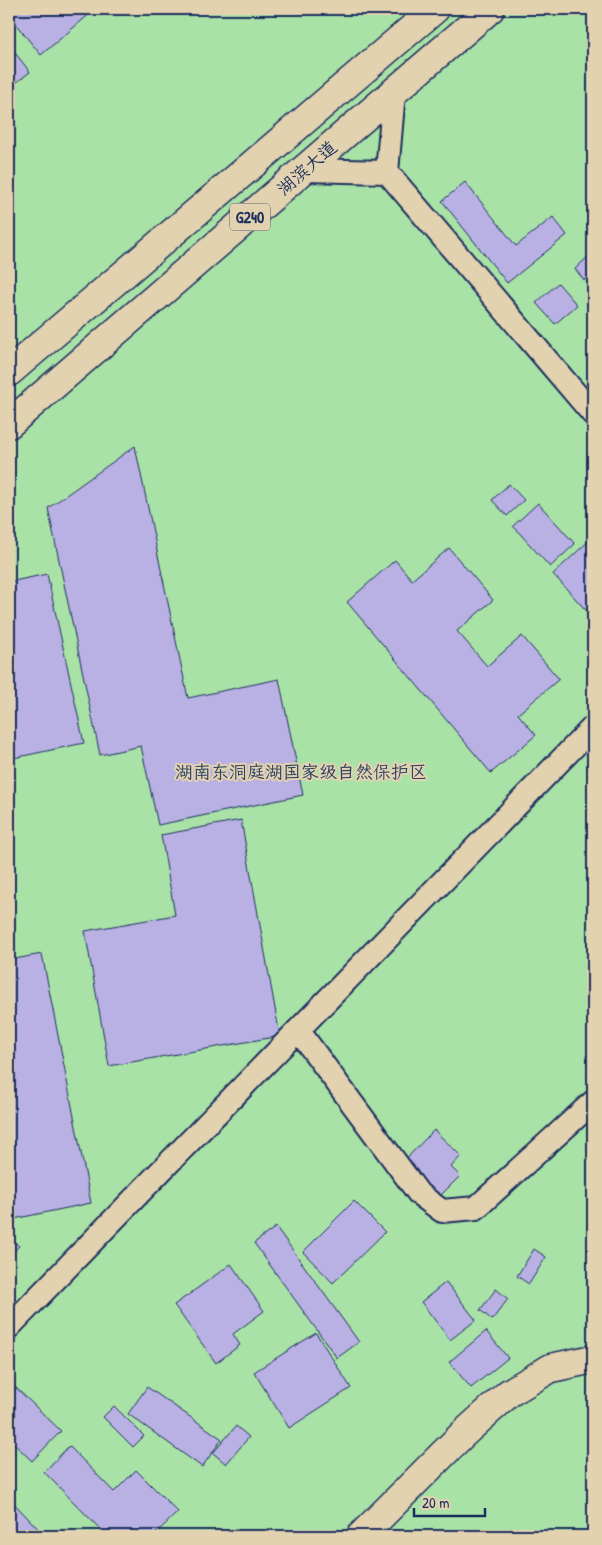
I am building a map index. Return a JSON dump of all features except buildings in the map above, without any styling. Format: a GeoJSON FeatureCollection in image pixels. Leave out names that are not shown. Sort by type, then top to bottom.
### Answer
{"type":"FeatureCollection","features":[{"type":"Feature","properties":{"kind":"main road","name":"G240"},"geometry":{"type":"LineString","coordinates":[[9,372],[435,9]]}},
{"type":"Feature","properties":{"kind":"main road","name":"湖滨大道"},"geometry":{"type":"LineString","coordinates":[[9,424],[490,9]]}},
{"type":"Feature","properties":{"kind":"main road"},"geometry":{"type":"LineString","coordinates":[[360,1536],[462,1435],[509,1393],[551,1368],[593,1359]]}},
{"type":"Feature","properties":{"kind":"street"},"geometry":{"type":"LineString","coordinates":[[394,92],[387,172],[593,414]]}},
{"type":"Feature","properties":{"kind":"street"},"geometry":{"type":"LineString","coordinates":[[304,170],[387,172]]}},
{"type":"Feature","properties":{"kind":"street"},"geometry":{"type":"LineString","coordinates":[[9,1327],[593,727]]}},
{"type":"Feature","properties":{"kind":"street"},"geometry":{"type":"LineString","coordinates":[[298,1030],[419,1194],[442,1211],[476,1208],[593,1102]]}},
{"type":"Feature","properties":{"kind":"green space","name":"湖南东洞庭湖国家级自然保护区"},"geometry":{"type":"Polygon","coordinates":[[[9,9],[593,9],[593,1536],[9,1536],[9,9]]]}}]}
